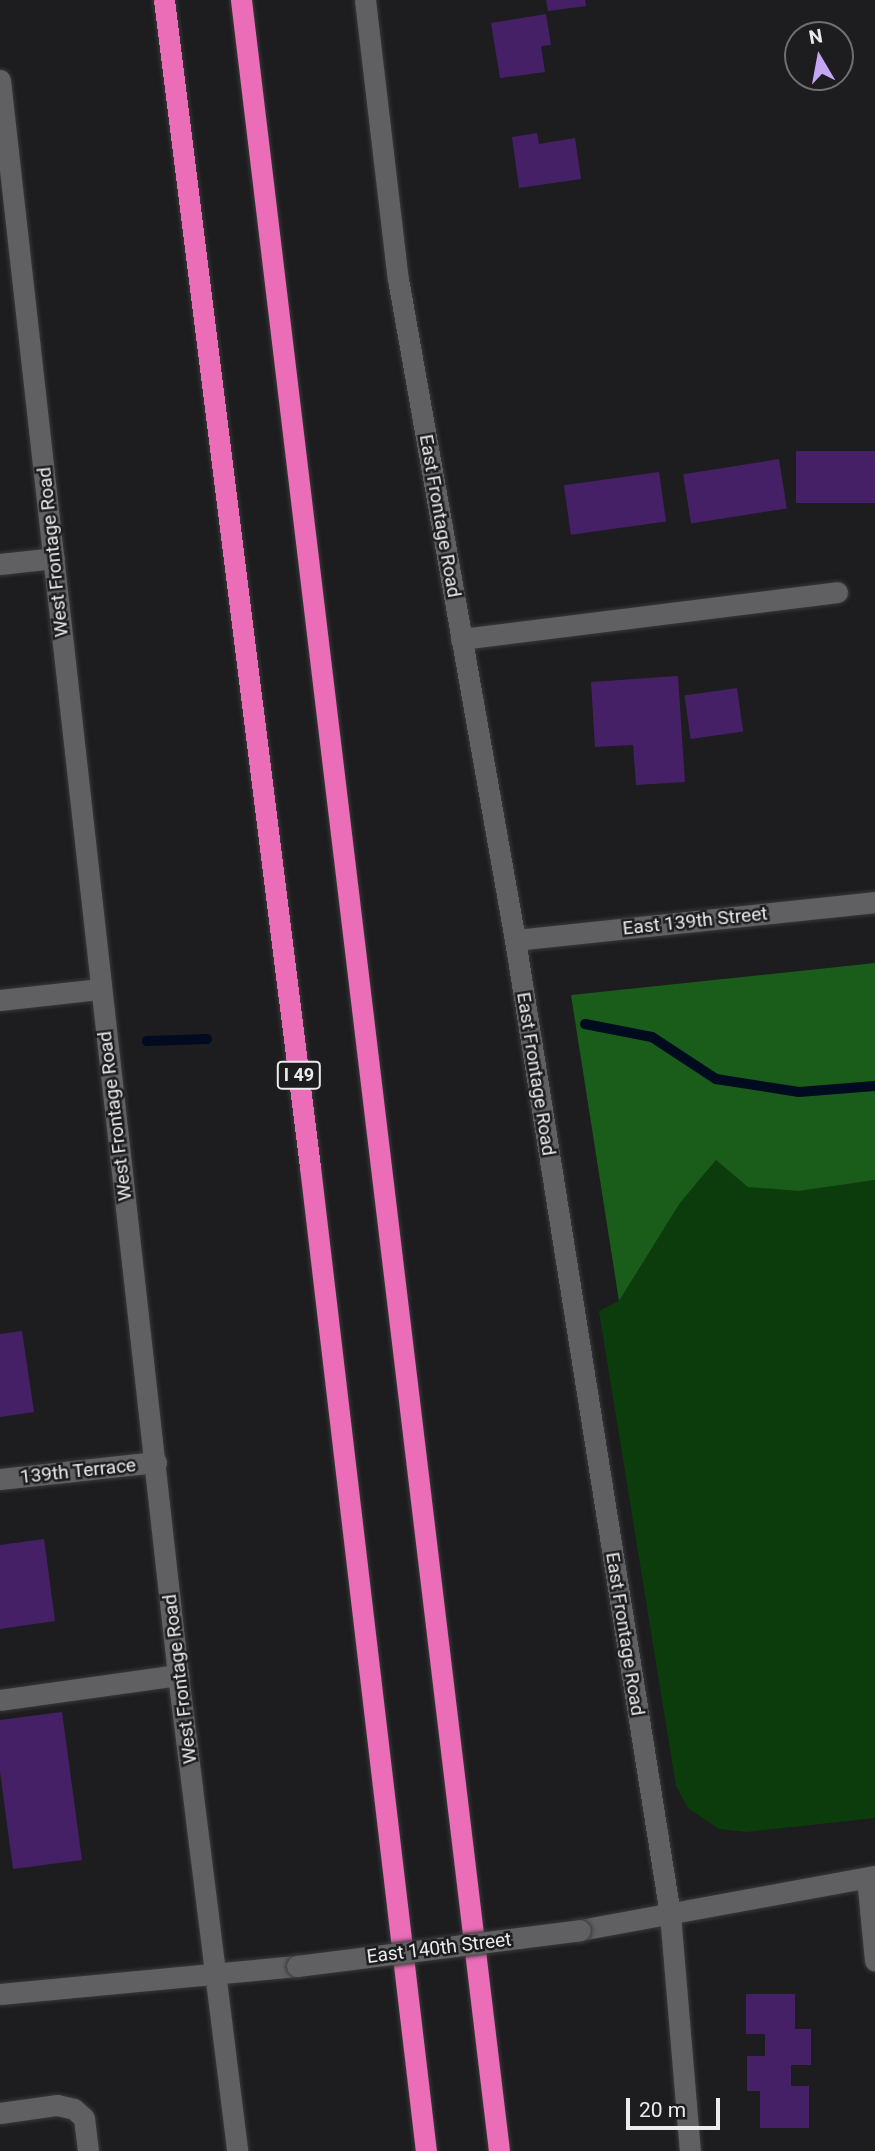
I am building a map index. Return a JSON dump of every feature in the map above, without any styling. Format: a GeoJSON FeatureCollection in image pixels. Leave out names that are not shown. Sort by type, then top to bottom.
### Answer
{"type":"FeatureCollection","features":[{"type":"Feature","properties":{"kind":"highway","name":"I 49"},"geometry":{"type":"LineString","coordinates":[[164,0],[310,1167],[426,2151]]}},
{"type":"Feature","properties":{"kind":"highway"},"geometry":{"type":"LineString","coordinates":[[241,0],[499,2151]]}},
{"type":"Feature","properties":{"kind":"street","name":"East Frontage Road"},"geometry":{"type":"LineString","coordinates":[[365,0],[398,279],[515,940],[670,1914],[690,2151]]}},
{"type":"Feature","properties":{"kind":"street","name":"West Frontage Road"},"geometry":{"type":"LineString","coordinates":[[0,80],[178,1675],[237,2151]]}},
{"type":"Feature","properties":{"kind":"street"},"geometry":{"type":"LineString","coordinates":[[0,564],[54,558]]}},
{"type":"Feature","properties":{"kind":"street"},"geometry":{"type":"LineString","coordinates":[[461,639],[837,592]]}},
{"type":"Feature","properties":{"kind":"street","name":"East 139th Street"},"geometry":{"type":"LineString","coordinates":[[515,940],[875,902]]}},
{"type":"Feature","properties":{"kind":"street"},"geometry":{"type":"LineString","coordinates":[[0,1000],[100,989]]}},
{"type":"Feature","properties":{"kind":"street","name":"139th Terrace"},"geometry":{"type":"LineString","coordinates":[[0,1479],[156,1462]]}},
{"type":"Feature","properties":{"kind":"street"},"geometry":{"type":"LineString","coordinates":[[0,1700],[178,1675]]}},
{"type":"Feature","properties":{"kind":"street"},"geometry":{"type":"LineString","coordinates":[[871,1877],[875,1961]]}},
{"type":"Feature","properties":{"kind":"street","name":"East 140th Street"},"geometry":{"type":"LineString","coordinates":[[0,1994],[297,1966],[580,1930],[871,1877]]}},
{"type":"Feature","properties":{"kind":"street"},"geometry":{"type":"LineString","coordinates":[[0,2113],[57,2105],[74,2109],[84,2118],[88,2151]]}},
{"type":"Feature","properties":{"kind":"green space"},"geometry":{"type":"Polygon","coordinates":[[[875,963],[875,1180],[799,1191],[748,1187],[716,1160],[680,1203],[619,1301],[571,995],[875,963]]]}},
{"type":"Feature","properties":{"kind":"green space"},"geometry":{"type":"Polygon","coordinates":[[[716,1160],[799,1191],[875,1180],[875,1818],[746,1832],[719,1829],[688,1808],[676,1786],[599,1311],[619,1301],[680,1203],[716,1160]]]}},
{"type":"Feature","properties":{"kind":"building"},"geometry":{"type":"Polygon","coordinates":[[[546,0],[585,0],[586,6],[548,11],[546,0]]]}},
{"type":"Feature","properties":{"kind":"building"},"geometry":{"type":"Polygon","coordinates":[[[546,14],[551,45],[541,46],[545,72],[500,78],[491,23],[546,14]]]}},
{"type":"Feature","properties":{"kind":"building"},"geometry":{"type":"Polygon","coordinates":[[[537,133],[539,144],[575,138],[581,179],[519,188],[512,137],[537,133]]]}},
{"type":"Feature","properties":{"kind":"building"},"geometry":{"type":"Polygon","coordinates":[[[796,451],[875,451],[875,503],[796,503],[796,451]]]}},
{"type":"Feature","properties":{"kind":"building"},"geometry":{"type":"Polygon","coordinates":[[[779,459],[787,508],[691,524],[683,474],[779,459]]]}},
{"type":"Feature","properties":{"kind":"building"},"geometry":{"type":"Polygon","coordinates":[[[659,472],[666,522],[571,535],[564,485],[659,472]]]}},
{"type":"Feature","properties":{"kind":"building"},"geometry":{"type":"Polygon","coordinates":[[[678,676],[685,782],[636,785],[633,745],[595,747],[591,682],[678,676]]]}},
{"type":"Feature","properties":{"kind":"building"},"geometry":{"type":"Polygon","coordinates":[[[737,688],[743,732],[691,739],[685,695],[737,688]]]}},
{"type":"Feature","properties":{"kind":"building"},"geometry":{"type":"Polygon","coordinates":[[[22,1331],[34,1412],[0,1417],[0,1334],[22,1331]]]}},
{"type":"Feature","properties":{"kind":"building"},"geometry":{"type":"Polygon","coordinates":[[[44,1539],[55,1621],[0,1629],[0,1545],[44,1539]]]}},
{"type":"Feature","properties":{"kind":"building"},"geometry":{"type":"Polygon","coordinates":[[[62,1712],[82,1860],[13,1869],[0,1771],[0,1720],[62,1712]]]}},
{"type":"Feature","properties":{"kind":"building"},"geometry":{"type":"Polygon","coordinates":[[[746,1994],[795,1994],[795,2029],[811,2029],[811,2065],[791,2065],[791,2086],[809,2086],[809,2128],[760,2128],[760,2091],[747,2091],[747,2056],[765,2056],[765,2034],[746,2034],[746,1994]]]}},
{"type":"Feature","properties":{"kind":"waterway"},"geometry":{"type":"LineString","coordinates":[[585,1024],[652,1037],[716,1079],[799,1092],[875,1086]]}},
{"type":"Feature","properties":{"kind":"waterway"},"geometry":{"type":"LineString","coordinates":[[147,1041],[207,1039]]}}]}
